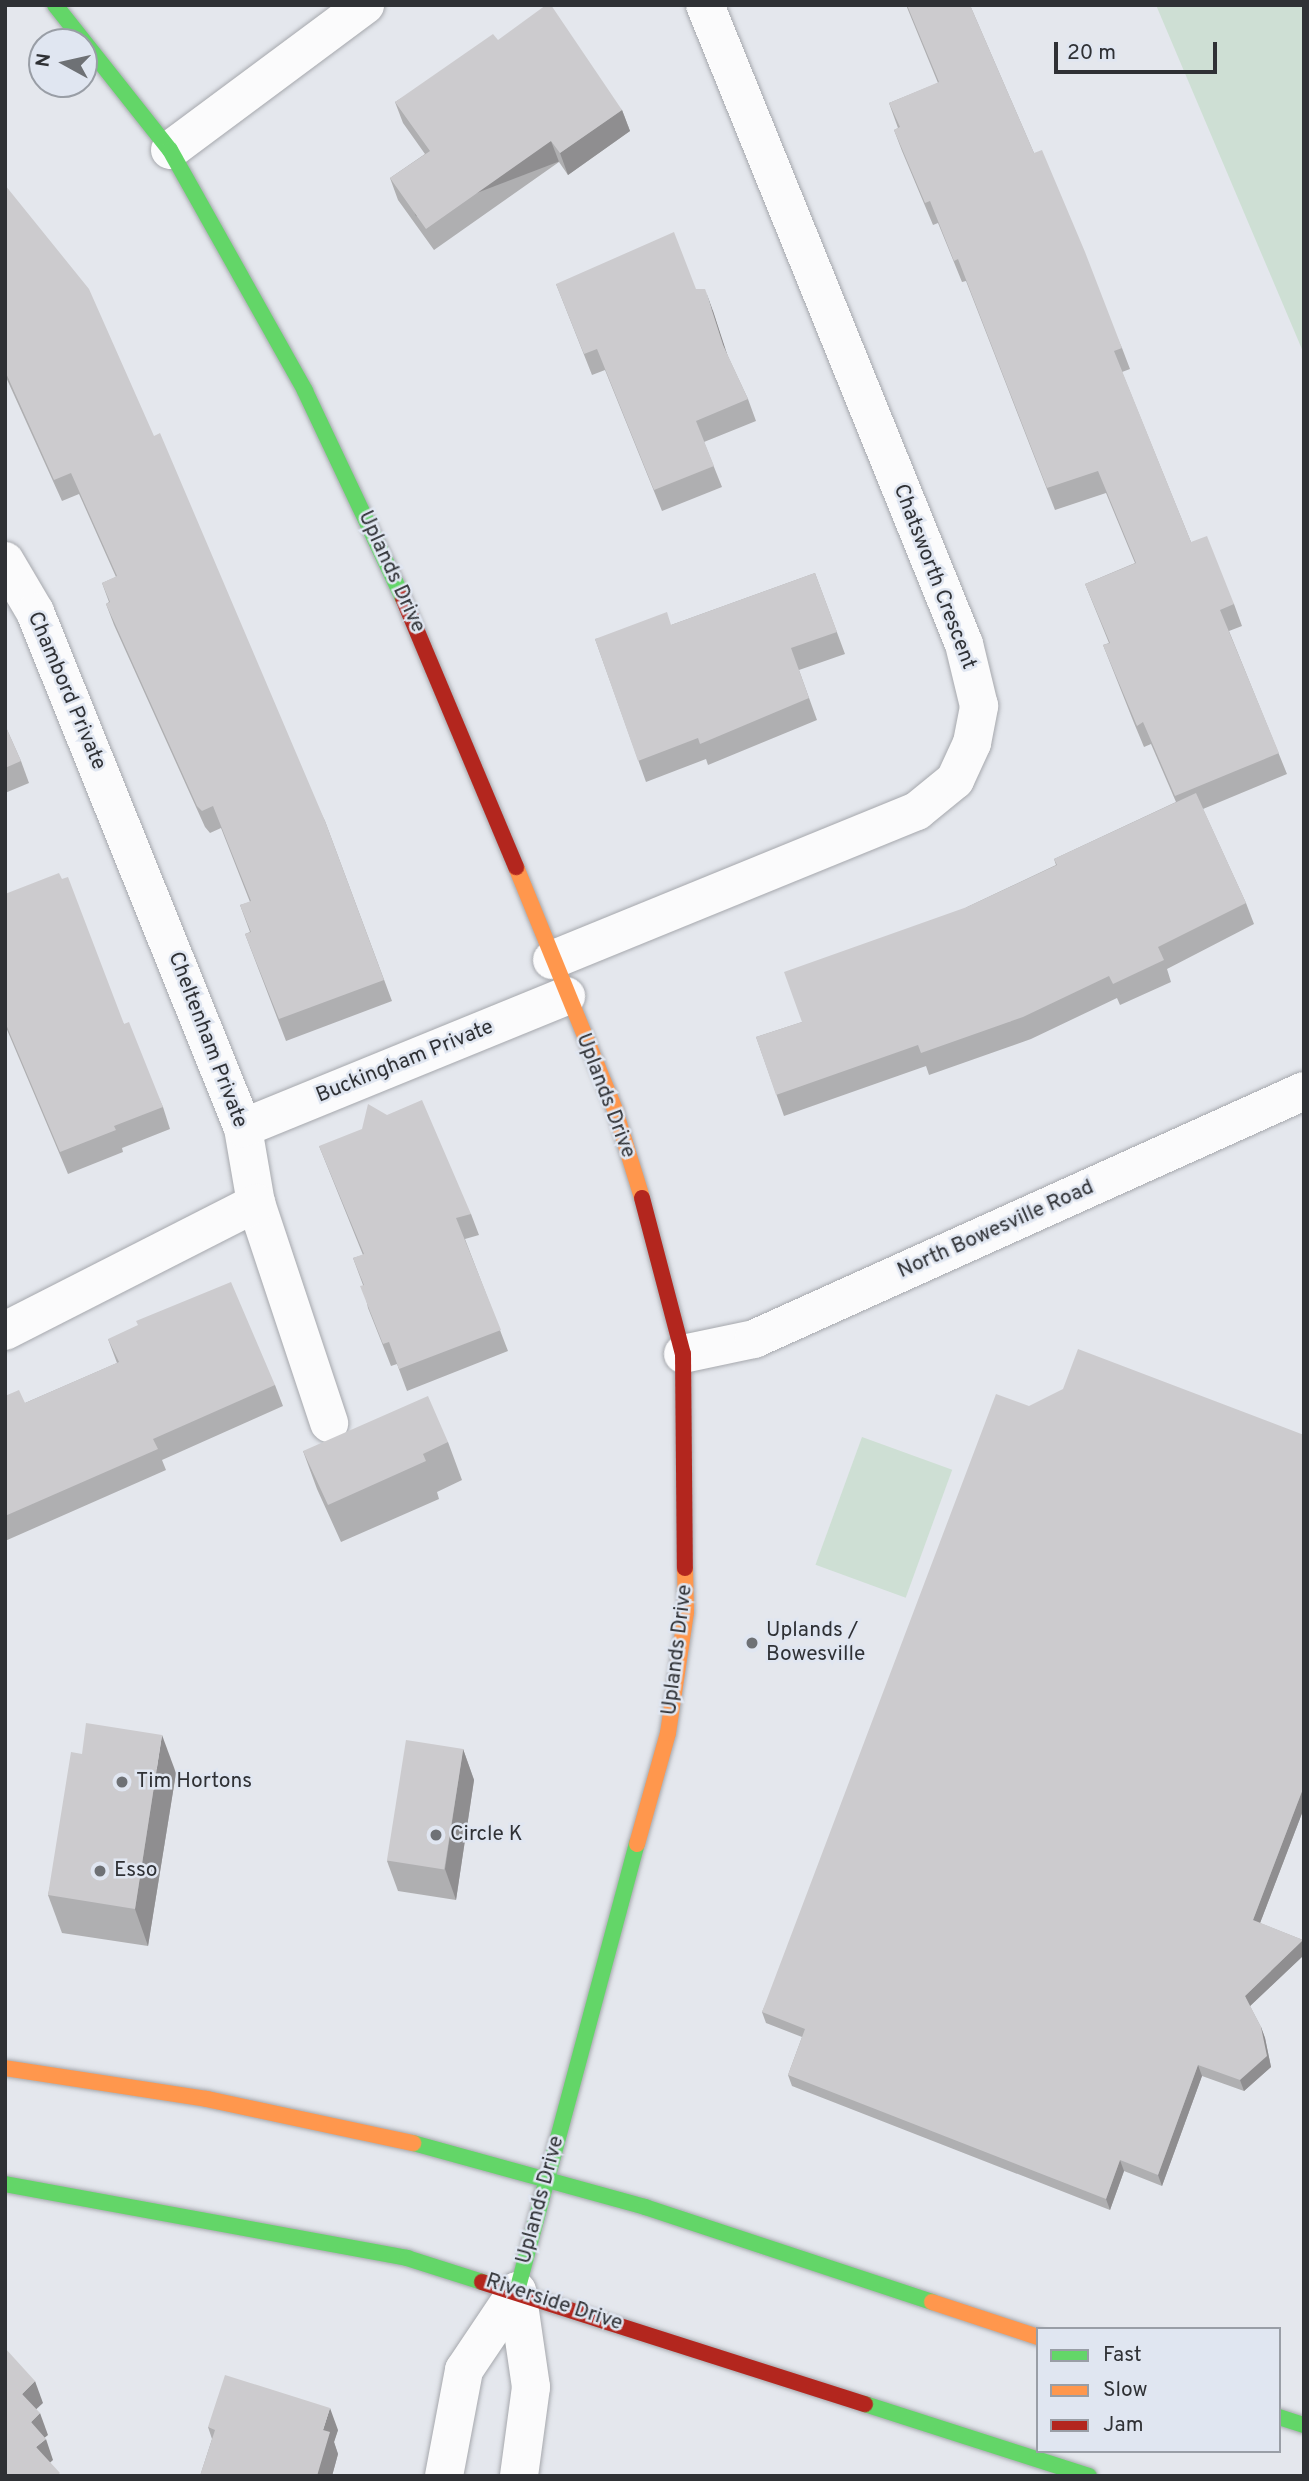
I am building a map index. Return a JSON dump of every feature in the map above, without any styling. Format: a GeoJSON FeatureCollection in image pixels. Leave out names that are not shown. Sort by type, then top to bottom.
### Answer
{"type":"FeatureCollection","features":[{"type":"Feature","properties":{"kind":"street","name":"Uplands Drive"},"geometry":{"type":"LineString","coordinates":[[55,5],[170,150],[305,391],[426,645],[566,996],[615,1110],[660,1258],[683,1354],[686,1612],[668,1733],[544,2179],[517,2291]]}},
{"type":"Feature","properties":{"kind":"street"},"geometry":{"type":"LineString","coordinates":[[170,150],[365,5]]}},
{"type":"Feature","properties":{"kind":"street","name":"Chatsworth Crescent"},"geometry":{"type":"LineString","coordinates":[[552,960],[917,811],[955,780],[972,743],[979,706],[964,644],[705,5]]}},
{"type":"Feature","properties":{"kind":"street","name":"Chambord Private"},"geometry":{"type":"LineString","coordinates":[[5,561],[35,612],[104,784]]}},
{"type":"Feature","properties":{"kind":"street","name":"Cheltenham Private"},"geometry":{"type":"LineString","coordinates":[[104,784],[243,1128],[256,1203],[329,1423]]}},
{"type":"Feature","properties":{"kind":"street","name":"Buckingham Private"},"geometry":{"type":"LineString","coordinates":[[243,1128],[566,996]]}},
{"type":"Feature","properties":{"kind":"street","name":"North Bowesville Road"},"geometry":{"type":"LineString","coordinates":[[683,1354],[754,1339],[1304,1091]]}},
{"type":"Feature","properties":{"kind":"street"},"geometry":{"type":"LineString","coordinates":[[5,1331],[256,1203]]}},
{"type":"Feature","properties":{"kind":"street"},"geometry":{"type":"LineString","coordinates":[[5,2068],[207,2099],[437,2148],[658,2211],[1036,2336]]}},
{"type":"Feature","properties":{"kind":"street","name":"Riverside Drive"},"geometry":{"type":"LineString","coordinates":[[5,2184],[407,2258],[1089,2476]]}},
{"type":"Feature","properties":{"kind":"street"},"geometry":{"type":"LineString","coordinates":[[444,2476],[464,2370],[517,2291]]}},
{"type":"Feature","properties":{"kind":"street"},"geometry":{"type":"LineString","coordinates":[[517,2291],[531,2387],[519,2476]]}},
{"type":"Feature","properties":{"kind":"street"},"geometry":{"type":"LineString","coordinates":[[1281,2418],[1304,2426]]}},
{"type":"Feature","properties":{"kind":"green space"},"geometry":{"type":"Polygon","coordinates":[[[1156,5],[1304,5],[1304,354],[1156,5]]]}},
{"type":"Feature","properties":{"kind":"green space"},"geometry":{"type":"Polygon","coordinates":[[[862,1437],[952,1470],[906,1598],[815,1565],[862,1437]]]}},
{"type":"Feature","properties":{"kind":"building"},"geometry":{"type":"Polygon","coordinates":[[[546,5],[551,5],[622,110],[560,153],[551,141],[426,229],[390,178],[430,151],[395,102],[493,34],[498,40],[546,5]]]}},
{"type":"Feature","properties":{"kind":"building"},"geometry":{"type":"Polygon","coordinates":[[[907,5],[970,5],[1034,153],[1042,150],[1085,252],[1122,348],[1114,351],[1191,542],[1207,536],[1234,604],[1220,610],[1279,753],[1175,796],[1143,722],[1137,726],[1103,645],[1110,643],[1085,584],[1136,563],[1098,471],[1047,488],[958,259],[954,261],[930,201],[925,203],[894,130],[900,127],[889,103],[939,82],[907,5]]]}},
{"type":"Feature","properties":{"kind":"building"},"geometry":{"type":"Polygon","coordinates":[[[5,185],[89,289],[154,436],[160,433],[325,821],[384,980],[279,1019],[245,934],[251,932],[240,905],[251,901],[213,806],[202,811],[197,806],[106,604],[110,602],[102,583],[117,576],[71,473],[54,480],[5,371],[5,185]]]}},
{"type":"Feature","properties":{"kind":"building"},"geometry":{"type":"Polygon","coordinates":[[[674,232],[696,289],[705,289],[723,345],[748,399],[696,421],[714,466],[654,490],[597,349],[584,354],[556,284],[674,232]]]}},
{"type":"Feature","properties":{"kind":"building"},"geometry":{"type":"Polygon","coordinates":[[[815,573],[837,632],[791,648],[809,698],[700,744],[698,738],[638,761],[595,639],[667,612],[671,625],[815,573]]]}},
{"type":"Feature","properties":{"kind":"building"},"geometry":{"type":"Polygon","coordinates":[[[5,725],[21,761],[5,768],[5,725]]]}},
{"type":"Feature","properties":{"kind":"building"},"geometry":{"type":"Polygon","coordinates":[[[1196,793],[1246,903],[1158,947],[1164,960],[1113,984],[1109,976],[1023,1017],[921,1053],[918,1045],[776,1095],[756,1037],[802,1022],[784,972],[967,907],[1057,865],[1054,859],[1196,793]]]}},
{"type":"Feature","properties":{"kind":"building"},"geometry":{"type":"Polygon","coordinates":[[[59,873],[62,879],[68,877],[124,1024],[129,1022],[163,1107],[114,1126],[116,1130],[60,1152],[5,1022],[5,894],[59,873]]]}},
{"type":"Feature","properties":{"kind":"building"},"geometry":{"type":"Polygon","coordinates":[[[422,1100],[471,1214],[456,1218],[501,1330],[399,1369],[389,1342],[383,1344],[360,1286],[364,1285],[353,1258],[364,1254],[319,1146],[362,1129],[368,1104],[387,1115],[422,1100]]]}},
{"type":"Feature","properties":{"kind":"building"},"geometry":{"type":"Polygon","coordinates":[[[231,1282],[275,1385],[153,1439],[158,1449],[5,1516],[5,1396],[19,1390],[25,1403],[119,1362],[108,1339],[138,1325],[136,1321],[231,1282]]]}},
{"type":"Feature","properties":{"kind":"building"},"geometry":{"type":"Polygon","coordinates":[[[1078,1349],[1304,1435],[1304,1786],[1253,1920],[1303,1940],[1245,1996],[1261,2027],[1267,2056],[1240,2080],[1198,2065],[1158,2175],[1120,2160],[1106,2199],[788,2075],[805,2029],[762,2012],[996,1394],[1029,1406],[1063,1389],[1078,1349]]]}},
{"type":"Feature","properties":{"kind":"building"},"geometry":{"type":"Polygon","coordinates":[[[428,1396],[448,1442],[423,1454],[426,1461],[328,1505],[303,1451],[428,1396]]]}},
{"type":"Feature","properties":{"kind":"building"},"geometry":{"type":"Polygon","coordinates":[[[86,1723],[162,1735],[135,1909],[48,1895],[71,1752],[82,1754],[86,1723]]]}},
{"type":"Feature","properties":{"kind":"building"},"geometry":{"type":"Polygon","coordinates":[[[406,1740],[463,1749],[444,1870],[387,1860],[406,1740]]]}},
{"type":"Feature","properties":{"kind":"building"},"geometry":{"type":"Polygon","coordinates":[[[5,2348],[35,2381],[22,2394],[40,2413],[31,2422],[46,2439],[36,2447],[60,2473],[57,2476],[5,2476],[5,2348]]]}},
{"type":"Feature","properties":{"kind":"building"},"geometry":{"type":"Polygon","coordinates":[[[225,2375],[330,2408],[323,2430],[330,2432],[317,2476],[200,2476],[215,2430],[208,2427],[225,2375]]]}},
{"type":"Feature","properties":{"kind":"traffic: fast"},"geometry":{"type":"LineString","coordinates":[[55,5],[170,150],[305,391],[403,598]]}},
{"type":"Feature","properties":{"kind":"traffic: fast"},"geometry":{"type":"LineString","coordinates":[[517,2291],[637,1844]]}},
{"type":"Feature","properties":{"kind":"traffic: fast"},"geometry":{"type":"LineString","coordinates":[[413,2143],[645,2207],[932,2302]]}},
{"type":"Feature","properties":{"kind":"traffic: fast"},"geometry":{"type":"LineString","coordinates":[[5,2184],[407,2258],[482,2282]]}},
{"type":"Feature","properties":{"kind":"traffic: fast"},"geometry":{"type":"LineString","coordinates":[[865,2404],[1089,2476]]}},
{"type":"Feature","properties":{"kind":"traffic: fast"},"geometry":{"type":"LineString","coordinates":[[1281,2418],[1304,2425]]}},
{"type":"Feature","properties":{"kind":"traffic: slow"},"geometry":{"type":"LineString","coordinates":[[516,867],[615,1110],[642,1198]]}},
{"type":"Feature","properties":{"kind":"traffic: slow"},"geometry":{"type":"LineString","coordinates":[[637,1844],[668,1733],[686,1612],[685,1568]]}},
{"type":"Feature","properties":{"kind":"traffic: slow"},"geometry":{"type":"LineString","coordinates":[[5,2068],[207,2099],[413,2143]]}},
{"type":"Feature","properties":{"kind":"traffic: slow"},"geometry":{"type":"LineString","coordinates":[[932,2302],[1036,2336]]}},
{"type":"Feature","properties":{"kind":"traffic: jam"},"geometry":{"type":"LineString","coordinates":[[403,598],[516,867]]}},
{"type":"Feature","properties":{"kind":"traffic: jam"},"geometry":{"type":"LineString","coordinates":[[642,1198],[683,1354],[685,1568]]}},
{"type":"Feature","properties":{"kind":"traffic: jam"},"geometry":{"type":"LineString","coordinates":[[482,2282],[865,2404]]}},
{"type":"Feature","properties":{"kind":"place","name":"Uplands / Bowesville"},"geometry":{"type":"Point","coordinates":[752,1643]}},
{"type":"Feature","properties":{"kind":"place","name":"Tim Hortons"},"geometry":{"type":"Point","coordinates":[122,1782]}},
{"type":"Feature","properties":{"kind":"place","name":"Circle K"},"geometry":{"type":"Point","coordinates":[436,1835]}},
{"type":"Feature","properties":{"kind":"place","name":"Esso"},"geometry":{"type":"Point","coordinates":[100,1871]}}]}
